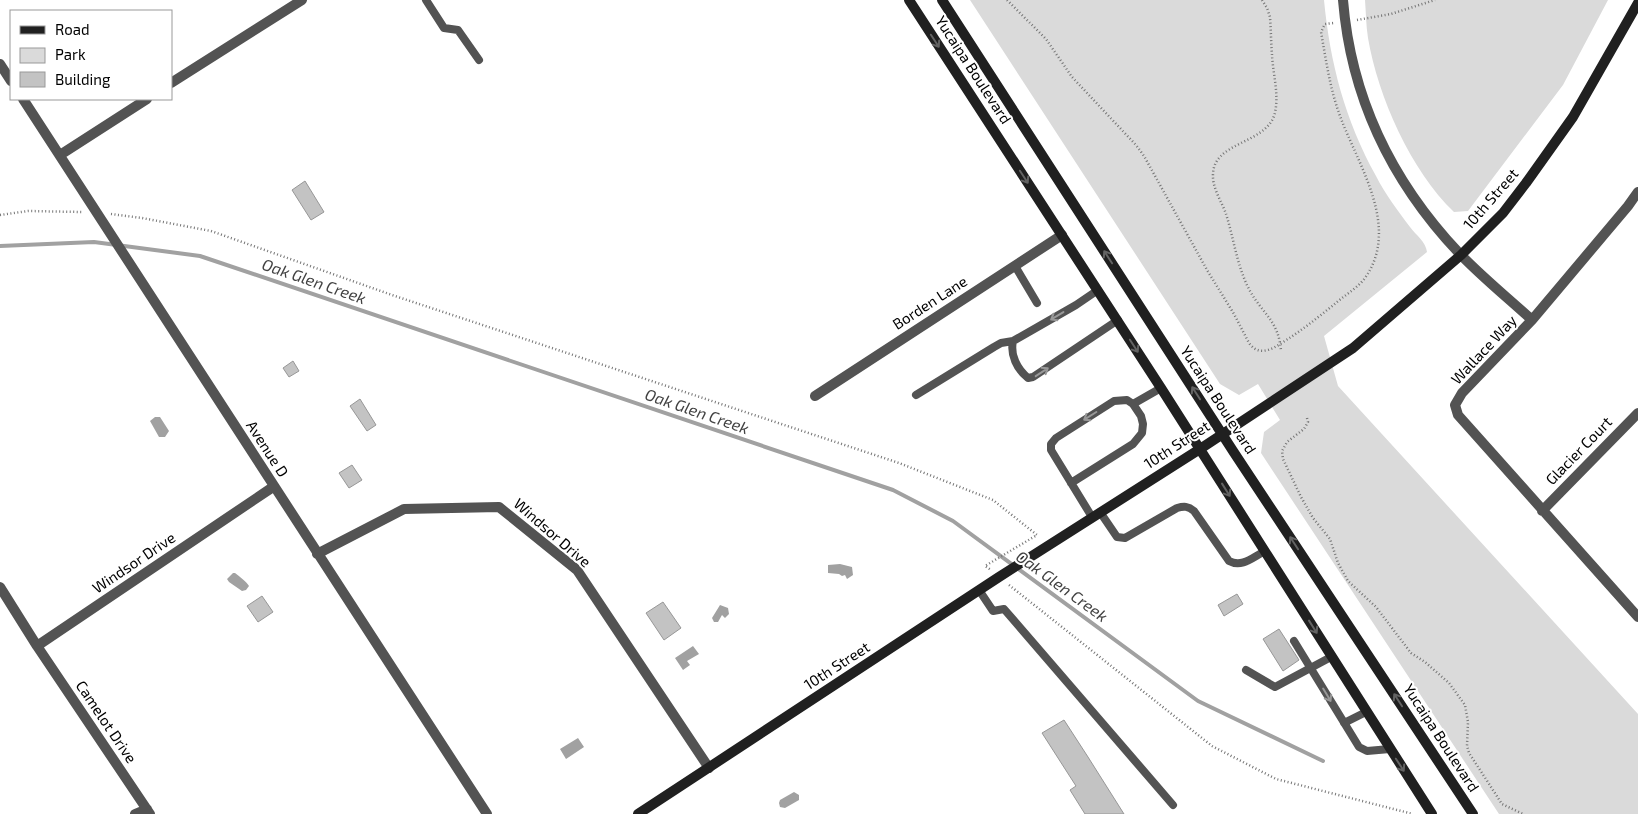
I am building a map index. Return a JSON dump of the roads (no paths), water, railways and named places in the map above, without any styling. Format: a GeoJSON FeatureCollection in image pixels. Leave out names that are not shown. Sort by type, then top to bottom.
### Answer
{"type":"FeatureCollection","features":[{"type":"Feature","properties":{"kind":"main road","name":"Yucaipa Boulevard"},"geometry":{"type":"LineString","coordinates":[[909,0],[1118,320],[1432,814]]}},
{"type":"Feature","properties":{"kind":"main road","name":"Yucaipa Boulevard"},"geometry":{"type":"LineString","coordinates":[[942,0],[1222,434],[1473,814]]}},
{"type":"Feature","properties":{"kind":"main road","name":"10th Street"},"geometry":{"type":"LineString","coordinates":[[638,814],[979,590],[1354,348],[1460,255],[1502,213],[1573,117],[1635,16],[1638,3]]}},
{"type":"Feature","properties":{"kind":"street"},"geometry":{"type":"LineString","coordinates":[[172,83],[302,0]]}},
{"type":"Feature","properties":{"kind":"street"},"geometry":{"type":"LineString","coordinates":[[1342,0],[1344,22],[1359,89],[1379,141],[1411,195],[1460,255],[1532,320]]}},
{"type":"Feature","properties":{"kind":"street"},"geometry":{"type":"LineString","coordinates":[[0,64],[10,79]]}},
{"type":"Feature","properties":{"kind":"street","name":"Avenue D"},"geometry":{"type":"LineString","coordinates":[[24,100],[487,814]]}},
{"type":"Feature","properties":{"kind":"street"},"geometry":{"type":"LineString","coordinates":[[60,155],[145,100]]}},
{"type":"Feature","properties":{"kind":"street","name":"Wallace Way"},"geometry":{"type":"LineString","coordinates":[[1638,192],[1532,320],[1462,393],[1455,405],[1458,415],[1638,616]]}},
{"type":"Feature","properties":{"kind":"street","name":"Borden Lane"},"geometry":{"type":"LineString","coordinates":[[815,396],[1062,235]]}},
{"type":"Feature","properties":{"kind":"street","name":"Glacier Court"},"geometry":{"type":"LineString","coordinates":[[1542,511],[1638,413]]}},
{"type":"Feature","properties":{"kind":"street","name":"Windsor Drive"},"geometry":{"type":"LineString","coordinates":[[37,646],[274,487]]}},
{"type":"Feature","properties":{"kind":"street","name":"Windsor Drive"},"geometry":{"type":"LineString","coordinates":[[318,554],[404,508],[499,506],[577,570],[709,768]]}},
{"type":"Feature","properties":{"kind":"street","name":"Camelot Drive"},"geometry":{"type":"LineString","coordinates":[[0,587],[37,646],[149,811]]}},
{"type":"Feature","properties":{"kind":"street"},"geometry":{"type":"LineString","coordinates":[[136,814],[149,811]]}},
{"type":"Feature","properties":{"kind":"lane"},"geometry":{"type":"LineString","coordinates":[[426,0],[444,28],[458,30],[479,60]]}},
{"type":"Feature","properties":{"kind":"lane"},"geometry":{"type":"LineString","coordinates":[[1015,266],[1037,303]]}},
{"type":"Feature","properties":{"kind":"lane"},"geometry":{"type":"LineString","coordinates":[[916,395],[994,347],[1001,343],[1013,341],[1076,305],[1098,290]]}},
{"type":"Feature","properties":{"kind":"lane"},"geometry":{"type":"LineString","coordinates":[[1013,341],[1012,356],[1028,378],[1033,377],[1118,320]]}},
{"type":"Feature","properties":{"kind":"lane"},"geometry":{"type":"LineString","coordinates":[[1133,404],[1161,388]]}},
{"type":"Feature","properties":{"kind":"lane"},"geometry":{"type":"LineString","coordinates":[[1071,483],[1133,444],[1142,433],[1143,424],[1133,404],[1127,400],[1114,401],[1056,438],[1051,444],[1051,450],[1071,483],[1096,515],[1117,537],[1125,538],[1177,508],[1189,507],[1194,510],[1229,561],[1241,564],[1264,551]]}},
{"type":"Feature","properties":{"kind":"lane"},"geometry":{"type":"LineString","coordinates":[[979,590],[993,611],[1004,609],[1173,805]]}},
{"type":"Feature","properties":{"kind":"lane"},"geometry":{"type":"LineString","coordinates":[[1294,641],[1359,747],[1366,751],[1390,749]]}},
{"type":"Feature","properties":{"kind":"lane"},"geometry":{"type":"LineString","coordinates":[[1246,670],[1275,687],[1331,657]]}},
{"type":"Feature","properties":{"kind":"lane"},"geometry":{"type":"LineString","coordinates":[[1344,723],[1366,712]]}},
{"type":"Feature","properties":{"kind":"waterway","name":"Oak Glen Creek"},"geometry":{"type":"LineString","coordinates":[[0,246],[94,242],[200,256],[893,490],[953,521],[1198,701],[1323,761]]}}]}
